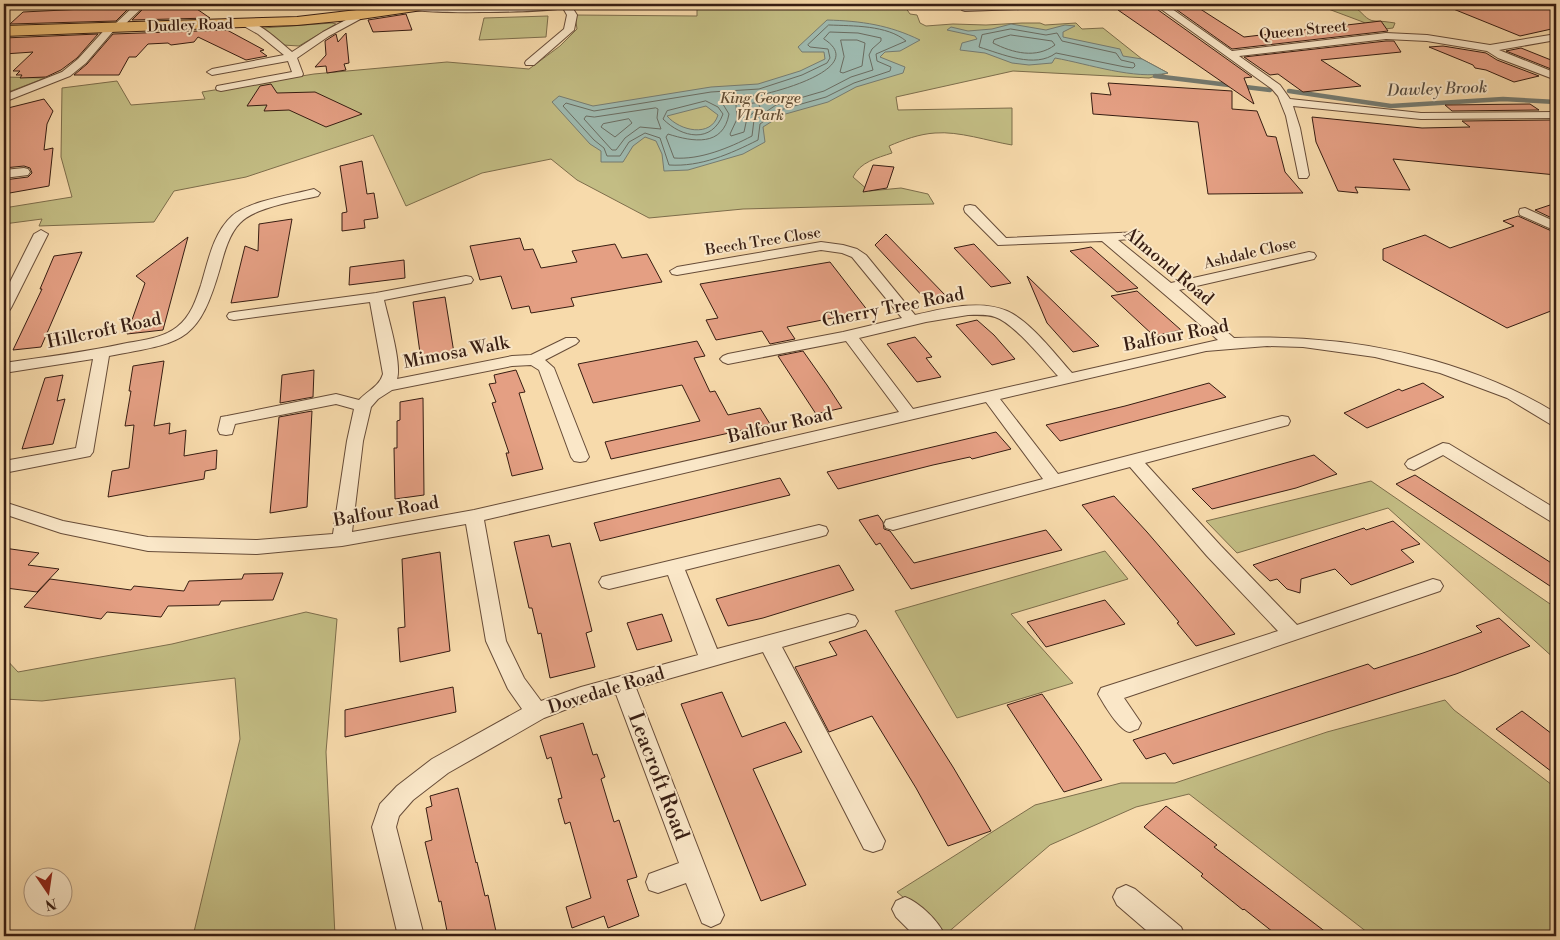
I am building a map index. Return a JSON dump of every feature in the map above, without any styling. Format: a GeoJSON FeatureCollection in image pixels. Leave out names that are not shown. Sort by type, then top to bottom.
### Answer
{"type":"FeatureCollection","features":[{"type":"Feature","properties":{"kind":"main road","name":"Dudley Road"},"geometry":{"type":"LineString","coordinates":[[4,31],[245,23],[361,16],[436,4]]}},
{"type":"Feature","properties":{"kind":"street"},"geometry":{"type":"LineString","coordinates":[[4,98],[66,74],[82,61],[114,27],[140,4]]}},
{"type":"Feature","properties":{"kind":"street"},"geometry":{"type":"LineString","coordinates":[[413,8],[437,10],[559,6],[565,4],[572,15],[569,30],[530,63]]}},
{"type":"Feature","properties":{"kind":"street"},"geometry":{"type":"LineString","coordinates":[[1159,4],[1276,87],[1284,95],[1303,175]]}},
{"type":"Feature","properties":{"kind":"street"},"geometry":{"type":"LineString","coordinates":[[964,6],[1020,6]]}},
{"type":"Feature","properties":{"kind":"street"},"geometry":{"type":"LineString","coordinates":[[212,72],[292,56],[326,34],[361,16]]}},
{"type":"Feature","properties":{"kind":"street"},"geometry":{"type":"LineString","coordinates":[[221,88],[298,74],[292,56],[261,32],[245,23]]}},
{"type":"Feature","properties":{"kind":"street","name":"Queen Street"},"geometry":{"type":"LineString","coordinates":[[1230,54],[1404,36],[1490,48],[1556,37]]}},
{"type":"Feature","properties":{"kind":"street"},"geometry":{"type":"LineString","coordinates":[[1490,48],[1502,56],[1556,77]]}},
{"type":"Feature","properties":{"kind":"street"},"geometry":{"type":"LineString","coordinates":[[1287,102],[1421,116],[1556,114]]}},
{"type":"Feature","properties":{"kind":"street"},"geometry":{"type":"LineString","coordinates":[[4,174],[24,172]]}},
{"type":"Feature","properties":{"kind":"street","name":"Hillcroft Road"},"geometry":{"type":"LineString","coordinates":[[4,368],[102,354],[156,342],[182,331],[196,316],[218,247],[236,218],[255,209],[314,193]]}},
{"type":"Feature","properties":{"kind":"street","name":"Almond Road"},"geometry":{"type":"LineString","coordinates":[[970,209],[1002,242],[1136,235]]}},
{"type":"Feature","properties":{"kind":"street"},"geometry":{"type":"LineString","coordinates":[[1525,212],[1556,227]]}},
{"type":"Feature","properties":{"kind":"street"},"geometry":{"type":"LineString","coordinates":[[4,308],[8,289],[41,234]]}},
{"type":"Feature","properties":{"kind":"street","name":"Almond Road"},"geometry":{"type":"LineString","coordinates":[[1106,237],[1168,288],[1230,343]]}},
{"type":"Feature","properties":{"kind":"street","name":"Beech Tree Close"},"geometry":{"type":"LineString","coordinates":[[677,271],[821,246],[845,248],[852,250],[861,258],[911,320]]}},
{"type":"Feature","properties":{"kind":"street","name":"Ashdale Close"},"geometry":{"type":"LineString","coordinates":[[1168,288],[1309,256]]}},
{"type":"Feature","properties":{"kind":"street"},"geometry":{"type":"LineString","coordinates":[[234,316],[376,298],[466,280]]}},
{"type":"Feature","properties":{"kind":"street"},"geometry":{"type":"LineString","coordinates":[[342,540],[355,441],[363,406],[372,396],[386,386],[391,374],[376,298]]}},
{"type":"Feature","properties":{"kind":"street","name":"Cherry Tree Road"},"geometry":{"type":"LineString","coordinates":[[728,359],[849,335],[911,320],[978,310],[1001,314],[1009,318],[1070,378]]}},
{"type":"Feature","properties":{"kind":"street"},"geometry":{"type":"LineString","coordinates":[[849,335],[910,416]]}},
{"type":"Feature","properties":{"kind":"street","name":"Mimosa Walk"},"geometry":{"type":"LineString","coordinates":[[386,386],[512,360],[534,360],[571,341]]}},
{"type":"Feature","properties":{"kind":"street","name":"Balfour Road"},"geometry":{"type":"LineString","coordinates":[[4,508],[61,527],[148,544],[256,548],[342,540],[474,516],[1192,350],[1230,343],[1273,342],[1314,344],[1372,352],[1435,366],[1515,396],[1556,420]]}},
{"type":"Feature","properties":{"kind":"street"},"geometry":{"type":"LineString","coordinates":[[4,467],[84,452],[102,354]]}},
{"type":"Feature","properties":{"kind":"street","name":"Mimosa Walk"},"geometry":{"type":"LineString","coordinates":[[534,360],[546,368],[580,457]]}},
{"type":"Feature","properties":{"kind":"street"},"geometry":{"type":"LineString","coordinates":[[990,397],[1054,481]]}},
{"type":"Feature","properties":{"kind":"street"},"geometry":{"type":"LineString","coordinates":[[226,430],[227,421],[336,399],[363,406]]}},
{"type":"Feature","properties":{"kind":"street"},"geometry":{"type":"LineString","coordinates":[[893,524],[1282,421]]}},
{"type":"Feature","properties":{"kind":"street"},"geometry":{"type":"LineString","coordinates":[[1414,464],[1443,448],[1556,517]]}},
{"type":"Feature","properties":{"kind":"street"},"geometry":{"type":"LineString","coordinates":[[1133,460],[1214,551],[1293,634]]}},
{"type":"Feature","properties":{"kind":"street","name":"Dovedale Road"},"geometry":{"type":"LineString","coordinates":[[474,516],[496,641],[516,683],[536,712],[623,683],[848,620]]}},
{"type":"Feature","properties":{"kind":"street"},"geometry":{"type":"LineString","coordinates":[[609,582],[819,531]]}},
{"type":"Feature","properties":{"kind":"street"},"geometry":{"type":"LineString","coordinates":[[674,566],[710,659]]}},
{"type":"Feature","properties":{"kind":"street"},"geometry":{"type":"LineString","coordinates":[[1130,723],[1109,694],[1433,586]]}},
{"type":"Feature","properties":{"kind":"street"},"geometry":{"type":"LineString","coordinates":[[768,643],[873,841]]}},
{"type":"Feature","properties":{"kind":"street","name":"Leacroft Road"},"geometry":{"type":"LineString","coordinates":[[623,683],[711,914]]}},
{"type":"Feature","properties":{"kind":"street"},"geometry":{"type":"LineString","coordinates":[[411,936],[384,827],[388,811],[405,793],[440,766],[536,712]]}},
{"type":"Feature","properties":{"kind":"street"},"geometry":{"type":"LineString","coordinates":[[658,882],[694,869]]}},
{"type":"Feature","properties":{"kind":"street"},"geometry":{"type":"LineString","coordinates":[[1126,897],[1172,936]]}},
{"type":"Feature","properties":{"kind":"street"},"geometry":{"type":"LineString","coordinates":[[905,909],[932,936]]}},
{"type":"Feature","properties":{"kind":"green space","name":"King George VI Park"},"geometry":{"type":"Polygon","coordinates":[[[697,4],[903,4],[910,14],[917,15],[920,23],[926,26],[1076,23],[1082,29],[1103,28],[1142,59],[1168,73],[1149,78],[1013,71],[896,97],[898,110],[1012,108],[1012,145],[954,133],[923,135],[889,146],[892,153],[864,164],[853,177],[869,191],[901,188],[928,194],[934,204],[743,209],[649,218],[577,180],[551,159],[482,173],[406,206],[373,135],[246,177],[174,191],[154,222],[39,226],[42,219],[4,224],[4,208],[72,197],[61,157],[62,88],[117,81],[131,105],[205,99],[202,92],[314,74],[447,62],[529,69],[560,46],[577,29],[575,15],[697,16],[697,4]]]}},
{"type":"Feature","properties":{"kind":"green space"},"geometry":{"type":"Polygon","coordinates":[[[1315,4],[1355,8],[1372,21],[1395,23],[1393,28],[1377,30],[1363,22],[1315,4]]]}},
{"type":"Feature","properties":{"kind":"green space"},"geometry":{"type":"Polygon","coordinates":[[[548,16],[546,37],[479,40],[484,18],[548,16]]]}},
{"type":"Feature","properties":{"kind":"green space"},"geometry":{"type":"Polygon","coordinates":[[[336,24],[299,46],[283,45],[263,28],[336,24]]]}},
{"type":"Feature","properties":{"kind":"green space"},"geometry":{"type":"Polygon","coordinates":[[[4,77],[45,78],[11,91],[4,91],[4,77]]]}},
{"type":"Feature","properties":{"kind":"green space"},"geometry":{"type":"Polygon","coordinates":[[[1371,481],[1556,608],[1556,660],[1388,508],[1237,553],[1206,521],[1371,481]]]}},
{"type":"Feature","properties":{"kind":"green space"},"geometry":{"type":"Polygon","coordinates":[[[1105,551],[1128,579],[1011,614],[1073,683],[957,718],[895,611],[1105,551]]]}},
{"type":"Feature","properties":{"kind":"green space"},"geometry":{"type":"Polygon","coordinates":[[[306,612],[337,619],[326,752],[335,936],[193,936],[240,739],[235,678],[42,701],[4,699],[4,657],[18,672],[172,644],[306,612]]]}},
{"type":"Feature","properties":{"kind":"green space"},"geometry":{"type":"Polygon","coordinates":[[[1445,700],[1454,710],[1556,788],[1556,936],[1372,936],[1189,794],[1136,807],[1050,845],[946,934],[897,892],[1035,805],[1121,783],[1175,783],[1327,732],[1445,700]]]}},
{"type":"Feature","properties":{"kind":"water"},"geometry":{"type":"Polygon","coordinates":[[[827,20],[852,21],[875,25],[920,40],[900,51],[885,52],[880,57],[905,67],[903,73],[856,87],[828,102],[782,115],[763,127],[765,142],[743,154],[688,170],[664,171],[662,154],[656,141],[645,137],[633,146],[623,162],[601,162],[601,151],[590,144],[552,102],[559,96],[593,106],[711,87],[758,84],[800,71],[825,59],[824,52],[802,52],[798,47],[827,20]],[[706,106],[667,116],[679,125],[695,130],[709,127],[718,115],[706,106]]]}},
{"type":"Feature","properties":{"kind":"water"},"geometry":{"type":"Polygon","coordinates":[[[1011,24],[1046,30],[1065,25],[1075,26],[1063,32],[1063,37],[1120,49],[1123,56],[1142,59],[1168,73],[1155,75],[1126,73],[1055,58],[1052,63],[1029,65],[1012,63],[985,53],[960,50],[962,43],[977,39],[975,36],[947,30],[951,27],[968,31],[992,29],[1011,24]]]}},
{"type":"Feature","properties":{"kind":"building"},"geometry":{"type":"Polygon","coordinates":[[[1441,4],[1556,4],[1556,28],[1520,36],[1441,4]]]}},
{"type":"Feature","properties":{"kind":"building"},"geometry":{"type":"Polygon","coordinates":[[[191,5],[210,18],[132,20],[146,6],[191,5]]]}},
{"type":"Feature","properties":{"kind":"building"},"geometry":{"type":"Polygon","coordinates":[[[1170,5],[1194,5],[1244,37],[1381,21],[1388,31],[1232,49],[1170,5]]]}},
{"type":"Feature","properties":{"kind":"building"},"geometry":{"type":"Polygon","coordinates":[[[130,7],[116,21],[10,24],[23,12],[130,7]]]}},
{"type":"Feature","properties":{"kind":"building"},"geometry":{"type":"Polygon","coordinates":[[[1154,7],[1252,77],[1244,78],[1254,104],[1118,10],[1154,7]]]}},
{"type":"Feature","properties":{"kind":"building"},"geometry":{"type":"Polygon","coordinates":[[[406,14],[412,30],[373,32],[368,20],[406,14]]]}},
{"type":"Feature","properties":{"kind":"building"},"geometry":{"type":"Polygon","coordinates":[[[227,30],[264,50],[260,51],[267,56],[246,60],[198,37],[194,42],[171,45],[168,43],[148,44],[136,57],[129,57],[119,75],[74,75],[87,64],[113,34],[227,30]]]}},
{"type":"Feature","properties":{"kind":"building"},"geometry":{"type":"Polygon","coordinates":[[[346,33],[349,63],[344,64],[346,70],[327,73],[326,66],[315,67],[326,55],[325,41],[336,34],[338,42],[346,33]]]}},
{"type":"Feature","properties":{"kind":"building"},"geometry":{"type":"Polygon","coordinates":[[[98,34],[77,58],[61,70],[46,77],[20,78],[22,75],[16,75],[20,71],[13,71],[33,52],[4,54],[4,38],[98,34]]]}},
{"type":"Feature","properties":{"kind":"building"},"geometry":{"type":"Polygon","coordinates":[[[1394,41],[1401,52],[1321,60],[1361,86],[1303,92],[1278,74],[1270,75],[1244,57],[1394,41]]]}},
{"type":"Feature","properties":{"kind":"building"},"geometry":{"type":"Polygon","coordinates":[[[1443,46],[1486,53],[1497,60],[1539,76],[1514,82],[1486,70],[1475,68],[1473,65],[1429,47],[1443,46]]]}},
{"type":"Feature","properties":{"kind":"building"},"geometry":{"type":"Polygon","coordinates":[[[1521,48],[1556,62],[1556,71],[1506,51],[1521,48]]]}},
{"type":"Feature","properties":{"kind":"building"},"geometry":{"type":"Polygon","coordinates":[[[1108,83],[1232,91],[1232,109],[1257,111],[1267,136],[1276,137],[1285,172],[1303,193],[1208,194],[1198,122],[1093,114],[1091,93],[1111,95],[1108,83]]]}},
{"type":"Feature","properties":{"kind":"building"},"geometry":{"type":"Polygon","coordinates":[[[271,84],[277,93],[315,92],[362,114],[326,127],[289,110],[264,111],[267,105],[247,106],[260,86],[271,84]]]}},
{"type":"Feature","properties":{"kind":"building"},"geometry":{"type":"Polygon","coordinates":[[[44,99],[53,111],[47,124],[44,150],[53,148],[49,186],[4,194],[4,180],[28,177],[32,173],[30,168],[24,166],[4,168],[4,109],[44,99]]]}},
{"type":"Feature","properties":{"kind":"building"},"geometry":{"type":"Polygon","coordinates":[[[1530,104],[1539,110],[1452,111],[1445,105],[1530,104]]]}},
{"type":"Feature","properties":{"kind":"building"},"geometry":{"type":"Polygon","coordinates":[[[1312,117],[1422,128],[1470,127],[1462,121],[1551,120],[1556,124],[1556,175],[1393,159],[1410,190],[1355,187],[1358,193],[1338,191],[1316,142],[1312,117]]]}},
{"type":"Feature","properties":{"kind":"building"},"geometry":{"type":"Polygon","coordinates":[[[362,161],[367,194],[374,193],[378,218],[364,220],[365,228],[342,231],[342,213],[347,212],[340,166],[362,161]]]}},
{"type":"Feature","properties":{"kind":"building"},"geometry":{"type":"Polygon","coordinates":[[[873,165],[894,167],[887,188],[863,192],[873,165]]]}},
{"type":"Feature","properties":{"kind":"building"},"geometry":{"type":"Polygon","coordinates":[[[1556,203],[1556,220],[1535,210],[1556,203]]]}},
{"type":"Feature","properties":{"kind":"building"},"geometry":{"type":"Polygon","coordinates":[[[1518,216],[1556,233],[1556,309],[1507,328],[1383,260],[1383,249],[1425,235],[1450,248],[1514,226],[1503,221],[1518,216]]]}},
{"type":"Feature","properties":{"kind":"building"},"geometry":{"type":"Polygon","coordinates":[[[292,219],[278,297],[231,303],[245,246],[258,251],[259,224],[292,219]]]}},
{"type":"Feature","properties":{"kind":"building"},"geometry":{"type":"Polygon","coordinates":[[[886,234],[946,296],[926,300],[875,245],[886,234]]]}},
{"type":"Feature","properties":{"kind":"building"},"geometry":{"type":"Polygon","coordinates":[[[188,237],[163,330],[127,334],[145,283],[136,276],[188,237]]]}},
{"type":"Feature","properties":{"kind":"building"},"geometry":{"type":"Polygon","coordinates":[[[520,238],[524,250],[533,249],[541,268],[577,262],[572,251],[615,244],[622,258],[647,254],[662,282],[571,298],[574,306],[531,313],[529,306],[512,309],[501,276],[480,280],[470,246],[520,238]]]}},
{"type":"Feature","properties":{"kind":"building"},"geometry":{"type":"Polygon","coordinates":[[[974,244],[1011,283],[991,287],[954,248],[974,244]]]}},
{"type":"Feature","properties":{"kind":"building"},"geometry":{"type":"Polygon","coordinates":[[[1091,247],[1138,288],[1117,292],[1070,251],[1091,247]]]}},
{"type":"Feature","properties":{"kind":"building"},"geometry":{"type":"Polygon","coordinates":[[[82,252],[41,347],[13,350],[42,289],[40,289],[54,256],[82,252]]]}},
{"type":"Feature","properties":{"kind":"building"},"geometry":{"type":"Polygon","coordinates":[[[404,260],[405,278],[349,285],[350,267],[404,260]]]}},
{"type":"Feature","properties":{"kind":"building"},"geometry":{"type":"Polygon","coordinates":[[[830,262],[868,311],[787,327],[795,339],[770,344],[762,331],[716,340],[706,320],[718,318],[700,284],[830,262]]]}},
{"type":"Feature","properties":{"kind":"building"},"geometry":{"type":"Polygon","coordinates":[[[1027,276],[1099,346],[1073,352],[1047,323],[1027,276]]]}},
{"type":"Feature","properties":{"kind":"building"},"geometry":{"type":"Polygon","coordinates":[[[1137,291],[1181,330],[1154,336],[1111,296],[1137,291]]]}},
{"type":"Feature","properties":{"kind":"building"},"geometry":{"type":"Polygon","coordinates":[[[445,297],[454,353],[421,360],[413,302],[445,297]]]}},
{"type":"Feature","properties":{"kind":"building"},"geometry":{"type":"Polygon","coordinates":[[[977,320],[994,335],[1015,359],[992,365],[956,325],[977,320]]]}},
{"type":"Feature","properties":{"kind":"building"},"geometry":{"type":"Polygon","coordinates":[[[915,337],[932,357],[926,358],[941,377],[917,382],[887,344],[915,337]]]}},
{"type":"Feature","properties":{"kind":"building"},"geometry":{"type":"Polygon","coordinates":[[[697,341],[705,356],[694,358],[710,392],[715,391],[728,415],[760,408],[770,424],[611,459],[605,442],[700,421],[682,385],[593,403],[578,364],[697,341]]]}},
{"type":"Feature","properties":{"kind":"building"},"geometry":{"type":"Polygon","coordinates":[[[803,351],[842,408],[816,414],[778,356],[803,351]]]}},
{"type":"Feature","properties":{"kind":"building"},"geometry":{"type":"Polygon","coordinates":[[[164,361],[154,426],[170,423],[169,434],[186,430],[184,456],[217,450],[216,469],[205,471],[204,479],[108,497],[112,471],[129,468],[134,425],[125,426],[133,366],[164,361]]]}},
{"type":"Feature","properties":{"kind":"building"},"geometry":{"type":"Polygon","coordinates":[[[314,370],[313,397],[280,403],[282,375],[314,370]]]}},
{"type":"Feature","properties":{"kind":"building"},"geometry":{"type":"Polygon","coordinates":[[[516,370],[525,392],[519,393],[543,469],[512,476],[506,453],[509,453],[492,403],[496,402],[489,384],[496,383],[494,375],[516,370]]]}},
{"type":"Feature","properties":{"kind":"building"},"geometry":{"type":"Polygon","coordinates":[[[63,375],[57,401],[65,399],[53,444],[22,449],[45,378],[63,375]]]}},
{"type":"Feature","properties":{"kind":"building"},"geometry":{"type":"Polygon","coordinates":[[[1209,383],[1226,397],[1060,441],[1046,425],[1125,406],[1209,383]]]}},
{"type":"Feature","properties":{"kind":"building"},"geometry":{"type":"Polygon","coordinates":[[[1423,383],[1444,397],[1367,428],[1344,413],[1399,389],[1402,391],[1423,383]]]}},
{"type":"Feature","properties":{"kind":"building"},"geometry":{"type":"Polygon","coordinates":[[[423,398],[424,495],[395,499],[394,448],[397,448],[397,421],[400,420],[400,402],[423,398]]]}},
{"type":"Feature","properties":{"kind":"building"},"geometry":{"type":"Polygon","coordinates":[[[312,411],[307,507],[270,513],[279,417],[312,411]]]}},
{"type":"Feature","properties":{"kind":"building"},"geometry":{"type":"Polygon","coordinates":[[[996,432],[1011,449],[972,459],[970,457],[933,465],[838,489],[827,472],[996,432]]]}},
{"type":"Feature","properties":{"kind":"building"},"geometry":{"type":"Polygon","coordinates":[[[1314,455],[1337,474],[1296,488],[1212,509],[1192,489],[1314,455]]]}},
{"type":"Feature","properties":{"kind":"building"},"geometry":{"type":"Polygon","coordinates":[[[1415,475],[1556,566],[1556,590],[1396,484],[1415,475]]]}},
{"type":"Feature","properties":{"kind":"building"},"geometry":{"type":"Polygon","coordinates":[[[780,478],[790,495],[600,541],[594,523],[780,478]]]}},
{"type":"Feature","properties":{"kind":"building"},"geometry":{"type":"Polygon","coordinates":[[[1114,496],[1235,634],[1196,646],[1177,623],[1179,622],[1082,505],[1114,496]]]}},
{"type":"Feature","properties":{"kind":"building"},"geometry":{"type":"Polygon","coordinates":[[[878,515],[883,522],[884,529],[890,531],[914,563],[1046,530],[1062,550],[911,589],[880,543],[876,545],[859,520],[878,515]]]}},
{"type":"Feature","properties":{"kind":"building"},"geometry":{"type":"Polygon","coordinates":[[[1393,521],[1420,544],[1401,550],[1414,562],[1351,585],[1335,569],[1301,579],[1300,593],[1287,589],[1277,579],[1270,581],[1253,565],[1364,528],[1366,530],[1393,521]]]}},
{"type":"Feature","properties":{"kind":"building"},"geometry":{"type":"Polygon","coordinates":[[[549,535],[552,547],[570,543],[592,631],[586,633],[595,667],[550,678],[541,633],[538,634],[532,608],[529,608],[514,542],[549,535]]]}},
{"type":"Feature","properties":{"kind":"building"},"geometry":{"type":"Polygon","coordinates":[[[4,548],[39,553],[28,565],[59,569],[37,592],[6,588],[4,590],[4,548]]]}},
{"type":"Feature","properties":{"kind":"building"},"geometry":{"type":"Polygon","coordinates":[[[440,552],[450,651],[400,662],[398,628],[405,627],[402,559],[440,552]]]}},
{"type":"Feature","properties":{"kind":"building"},"geometry":{"type":"Polygon","coordinates":[[[839,565],[854,590],[763,618],[728,626],[716,599],[839,565]]]}},
{"type":"Feature","properties":{"kind":"building"},"geometry":{"type":"Polygon","coordinates":[[[283,573],[273,600],[221,601],[219,605],[168,606],[161,617],[107,612],[101,619],[24,607],[50,579],[131,590],[134,586],[184,591],[189,581],[242,579],[244,574],[283,573]]]}},
{"type":"Feature","properties":{"kind":"building"},"geometry":{"type":"Polygon","coordinates":[[[1105,600],[1125,624],[1046,647],[1027,622],[1105,600]]]}},
{"type":"Feature","properties":{"kind":"building"},"geometry":{"type":"Polygon","coordinates":[[[662,614],[672,641],[637,650],[627,623],[662,614]]]}},
{"type":"Feature","properties":{"kind":"building"},"geometry":{"type":"Polygon","coordinates":[[[1499,618],[1530,646],[1456,674],[1173,764],[1165,753],[1146,759],[1133,740],[1368,664],[1374,669],[1423,653],[1482,632],[1476,626],[1499,618]]]}},
{"type":"Feature","properties":{"kind":"building"},"geometry":{"type":"Polygon","coordinates":[[[866,630],[953,767],[991,831],[948,846],[916,788],[872,716],[829,732],[795,667],[837,655],[829,642],[866,630]]]}},
{"type":"Feature","properties":{"kind":"building"},"geometry":{"type":"Polygon","coordinates":[[[453,687],[456,712],[345,737],[345,710],[453,687]]]}},
{"type":"Feature","properties":{"kind":"building"},"geometry":{"type":"Polygon","coordinates":[[[722,692],[742,737],[785,722],[802,752],[753,769],[806,885],[761,901],[681,704],[722,692]]]}},
{"type":"Feature","properties":{"kind":"building"},"geometry":{"type":"Polygon","coordinates":[[[1042,694],[1102,780],[1064,792],[1007,705],[1042,694]]]}},
{"type":"Feature","properties":{"kind":"building"},"geometry":{"type":"Polygon","coordinates":[[[1522,711],[1556,737],[1556,775],[1496,729],[1522,711]]]}},
{"type":"Feature","properties":{"kind":"building"},"geometry":{"type":"Polygon","coordinates":[[[583,723],[593,755],[597,754],[605,777],[601,779],[614,822],[619,820],[637,877],[627,880],[639,916],[608,928],[604,916],[572,928],[566,907],[591,898],[570,822],[565,824],[558,799],[562,798],[551,757],[547,759],[540,736],[583,723]]]}},
{"type":"Feature","properties":{"kind":"building"},"geometry":{"type":"Polygon","coordinates":[[[458,788],[485,896],[488,895],[497,936],[448,936],[441,901],[439,902],[425,842],[432,840],[426,808],[432,806],[430,796],[458,788]]]}},
{"type":"Feature","properties":{"kind":"building"},"geometry":{"type":"Polygon","coordinates":[[[1166,806],[1217,845],[1214,847],[1331,936],[1278,936],[1243,910],[1201,876],[1203,874],[1144,827],[1166,806]]]}},
{"type":"Feature","properties":{"kind":"waterway","name":"Dawley Brook"},"geometry":{"type":"LineString","coordinates":[[1155,76],[1270,90]]}},
{"type":"Feature","properties":{"kind":"waterway","name":"Dawley Brook"},"geometry":{"type":"LineString","coordinates":[[1289,91],[1391,106],[1503,99],[1556,102]]}}]}
